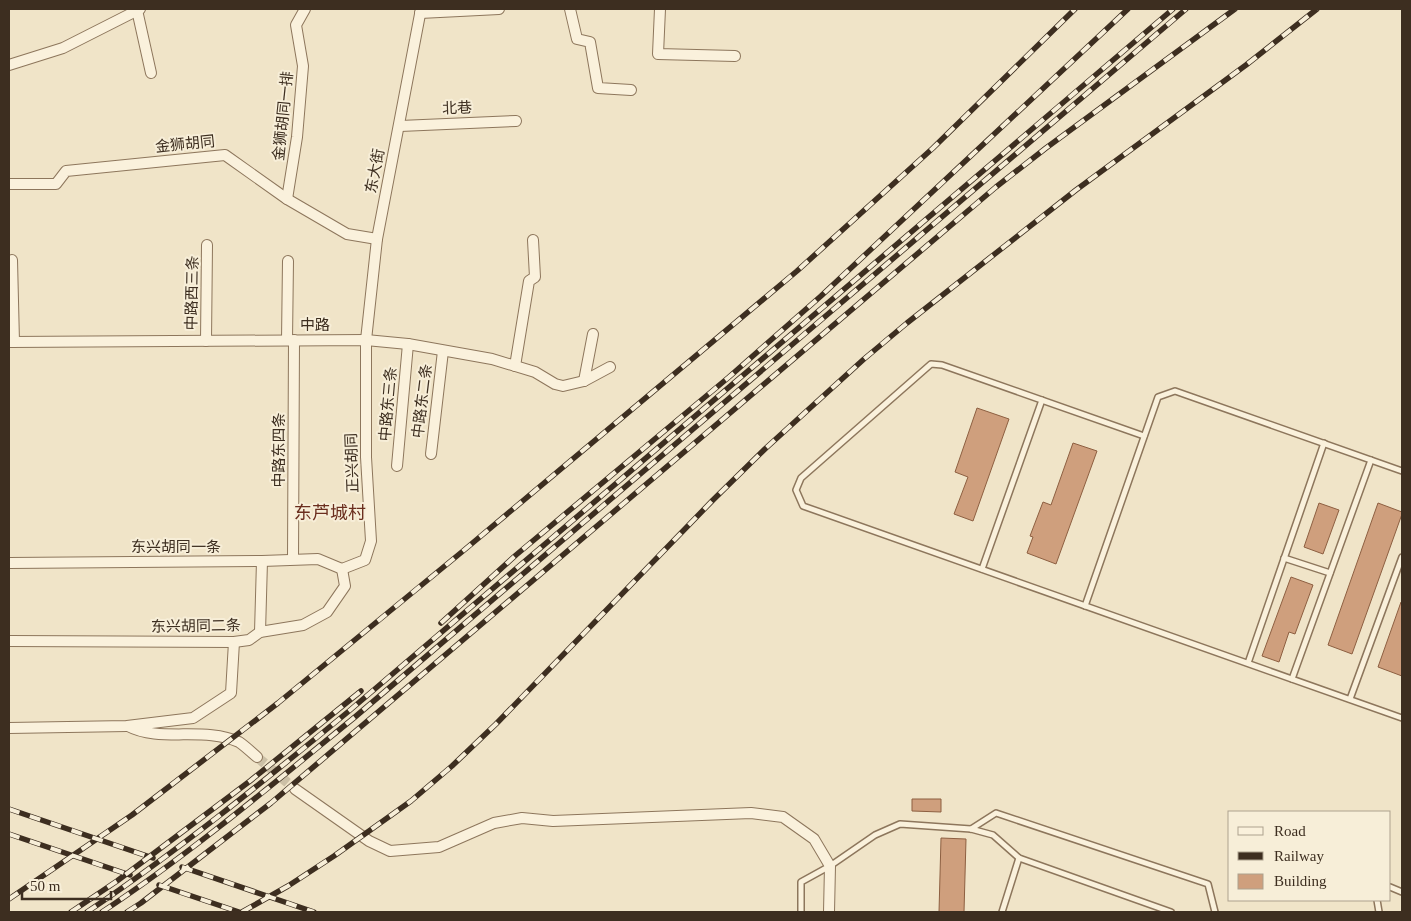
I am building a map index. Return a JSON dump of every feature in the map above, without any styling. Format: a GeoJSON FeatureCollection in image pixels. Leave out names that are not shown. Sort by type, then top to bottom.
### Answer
{"type":"FeatureCollection","features":[{"type":"Feature","properties":{"kind":"street","name":"金狮胡同一排"},"geometry":{"type":"LineString","coordinates":[[287,198],[296,137],[303,66],[296,26],[305,9]]}},
{"type":"Feature","properties":{"kind":"street"},"geometry":{"type":"LineString","coordinates":[[421,11],[499,9]]}},
{"type":"Feature","properties":{"kind":"street"},"geometry":{"type":"LineString","coordinates":[[570,9],[576,39],[590,42],[598,88],[631,90]]}},
{"type":"Feature","properties":{"kind":"street"},"geometry":{"type":"LineString","coordinates":[[660,9],[658,54],[735,56]]}},
{"type":"Feature","properties":{"kind":"street"},"geometry":{"type":"LineString","coordinates":[[9,65],[63,48],[138,10],[151,73]]}},
{"type":"Feature","properties":{"kind":"street","name":"东大街"},"geometry":{"type":"LineString","coordinates":[[366,340],[377,239],[421,11]]}},
{"type":"Feature","properties":{"kind":"street","name":"北巷"},"geometry":{"type":"LineString","coordinates":[[400,126],[516,121]]}},
{"type":"Feature","properties":{"kind":"street","name":"金狮胡同"},"geometry":{"type":"LineString","coordinates":[[9,184],[56,184],[66,171],[225,155],[287,198],[347,234],[377,239]]}},
{"type":"Feature","properties":{"kind":"street"},"geometry":{"type":"LineString","coordinates":[[515,366],[529,282],[535,277],[534,240]]}},
{"type":"Feature","properties":{"kind":"street","name":"中路西三条"},"geometry":{"type":"LineString","coordinates":[[206,340],[207,245]]}},
{"type":"Feature","properties":{"kind":"street"},"geometry":{"type":"LineString","coordinates":[[11,342],[12,260]]}},
{"type":"Feature","properties":{"kind":"street","name":"中路东四条"},"geometry":{"type":"LineString","coordinates":[[288,261],[293,560]]}},
{"type":"Feature","properties":{"kind":"street"},"geometry":{"type":"LineString","coordinates":[[584,381],[593,334]]}},
{"type":"Feature","properties":{"kind":"street","name":"中路"},"geometry":{"type":"LineString","coordinates":[[11,342],[366,340],[408,344],[492,359],[535,372],[555,384],[563,386],[584,381],[610,367]]}},
{"type":"Feature","properties":{"kind":"street","name":"正兴胡同"},"geometry":{"type":"LineString","coordinates":[[342,569],[365,560],[371,541],[366,457],[366,340]]}},
{"type":"Feature","properties":{"kind":"street","name":"中路东三条"},"geometry":{"type":"LineString","coordinates":[[397,466],[408,344]]}},
{"type":"Feature","properties":{"kind":"street","name":"中路东二条"},"geometry":{"type":"LineString","coordinates":[[431,454],[443,351]]}},
{"type":"Feature","properties":{"kind":"street","name":"东兴胡同一条"},"geometry":{"type":"LineString","coordinates":[[9,563],[318,559],[342,569]]}},
{"type":"Feature","properties":{"kind":"street"},"geometry":{"type":"LineString","coordinates":[[260,632],[262,561]]}},
{"type":"Feature","properties":{"kind":"street","name":"东兴胡同二条"},"geometry":{"type":"LineString","coordinates":[[9,641],[234,642],[249,640],[260,632],[303,625],[327,612],[345,586],[342,569]]}},
{"type":"Feature","properties":{"kind":"street"},"geometry":{"type":"LineString","coordinates":[[9,728],[127,726],[193,718],[231,693],[234,642]]}},
{"type":"Feature","properties":{"kind":"street"},"geometry":{"type":"LineString","coordinates":[[127,726],[138,731],[152,733],[210,734],[239,743],[257,757]]}},
{"type":"Feature","properties":{"kind":"street"},"geometry":{"type":"LineString","coordinates":[[295,789],[369,841],[390,851],[439,847],[494,823],[522,818],[553,821],[751,813],[783,817],[814,839],[830,866],[829,912]]}},
{"type":"Feature","properties":{"kind":"lane"},"geometry":{"type":"LineString","coordinates":[[1144,436],[942,365],[931,364],[801,478],[796,490],[803,506],[1402,718]]}},
{"type":"Feature","properties":{"kind":"lane"},"geometry":{"type":"LineString","coordinates":[[1085,606],[1158,397],[1175,391],[1402,471]]}},
{"type":"Feature","properties":{"kind":"lane"},"geometry":{"type":"LineString","coordinates":[[982,569],[1042,400]]}},
{"type":"Feature","properties":{"kind":"lane"},"geometry":{"type":"LineString","coordinates":[[1248,663],[1324,443]]}},
{"type":"Feature","properties":{"kind":"lane"},"geometry":{"type":"LineString","coordinates":[[1292,679],[1371,460]]}},
{"type":"Feature","properties":{"kind":"lane"},"geometry":{"type":"LineString","coordinates":[[1350,699],[1402,557]]}},
{"type":"Feature","properties":{"kind":"lane"},"geometry":{"type":"LineString","coordinates":[[1284,558],[1330,573]]}},
{"type":"Feature","properties":{"kind":"lane"},"geometry":{"type":"LineString","coordinates":[[971,828],[996,813],[1208,884],[1215,912]]}},
{"type":"Feature","properties":{"kind":"lane"},"geometry":{"type":"LineString","coordinates":[[801,912],[801,882],[830,866],[875,834],[900,824],[971,828],[993,835],[1019,858],[1171,912]]}},
{"type":"Feature","properties":{"kind":"lane"},"geometry":{"type":"LineString","coordinates":[[1002,912],[1019,858]]}},
{"type":"Feature","properties":{"kind":"building"},"geometry":{"type":"Polygon","coordinates":[[[977,408],[1009,419],[973,521],[954,514],[968,477],[955,472],[977,408]]]}},
{"type":"Feature","properties":{"kind":"building"},"geometry":{"type":"Polygon","coordinates":[[[1073,443],[1097,451],[1056,564],[1027,553],[1033,537],[1030,536],[1043,502],[1051,505],[1073,443]]]}},
{"type":"Feature","properties":{"kind":"building"},"geometry":{"type":"Polygon","coordinates":[[[1319,503],[1339,510],[1323,554],[1304,547],[1319,503]]]}},
{"type":"Feature","properties":{"kind":"building"},"geometry":{"type":"Polygon","coordinates":[[[1378,503],[1402,512],[1402,514],[1352,654],[1328,645],[1378,503]]]}},
{"type":"Feature","properties":{"kind":"building"},"geometry":{"type":"Polygon","coordinates":[[[1291,577],[1313,585],[1295,634],[1289,632],[1279,662],[1262,656],[1291,577]]]}},
{"type":"Feature","properties":{"kind":"building"},"geometry":{"type":"Polygon","coordinates":[[[1402,603],[1402,676],[1378,667],[1402,603]]]}},
{"type":"Feature","properties":{"kind":"building"},"geometry":{"type":"Polygon","coordinates":[[[912,799],[941,799],[941,812],[912,811],[912,799]]]}},
{"type":"Feature","properties":{"kind":"building"},"geometry":{"type":"Polygon","coordinates":[[[941,838],[966,839],[964,912],[939,912],[941,838]]]}},
{"type":"Feature","properties":{"kind":"tunnel"},"geometry":{"type":"LineString","coordinates":[[257,757],[295,789]]}},
{"type":"Feature","properties":{"kind":"railway"},"geometry":{"type":"LineString","coordinates":[[9,899],[132,815],[278,703],[463,551],[797,271],[933,148],[1075,9]]}},
{"type":"Feature","properties":{"kind":"railway"},"geometry":{"type":"LineString","coordinates":[[441,623],[516,555],[729,377],[821,296],[1128,9]]}},
{"type":"Feature","properties":{"kind":"railway"},"geometry":{"type":"LineString","coordinates":[[87,912],[187,840],[349,711],[1173,9]]}},
{"type":"Feature","properties":{"kind":"railway"},"geometry":{"type":"LineString","coordinates":[[102,912],[200,842],[355,717],[1186,9]]}},
{"type":"Feature","properties":{"kind":"railway"},"geometry":{"type":"LineString","coordinates":[[127,912],[271,803],[996,187],[1235,9]]}},
{"type":"Feature","properties":{"kind":"railway"},"geometry":{"type":"LineString","coordinates":[[242,912],[288,886],[334,856],[411,801],[452,766],[496,724],[713,500],[766,448],[864,359],[1076,190],[1246,65],[1317,9]]}},
{"type":"Feature","properties":{"kind":"railway"},"geometry":{"type":"LineString","coordinates":[[71,912],[117,881],[250,781],[361,691]]}},
{"type":"Feature","properties":{"kind":"railway"},"geometry":{"type":"LineString","coordinates":[[9,809],[153,858]]}},
{"type":"Feature","properties":{"kind":"railway"},"geometry":{"type":"LineString","coordinates":[[9,834],[130,875]]}},
{"type":"Feature","properties":{"kind":"railway"},"geometry":{"type":"LineString","coordinates":[[182,867],[314,912]]}},
{"type":"Feature","properties":{"kind":"railway"},"geometry":{"type":"LineString","coordinates":[[159,885],[239,912]]}},
{"type":"Feature","properties":{"kind":"district","name":"东芦城村"},"geometry":{"type":"Point","coordinates":[330,513]}}]}
